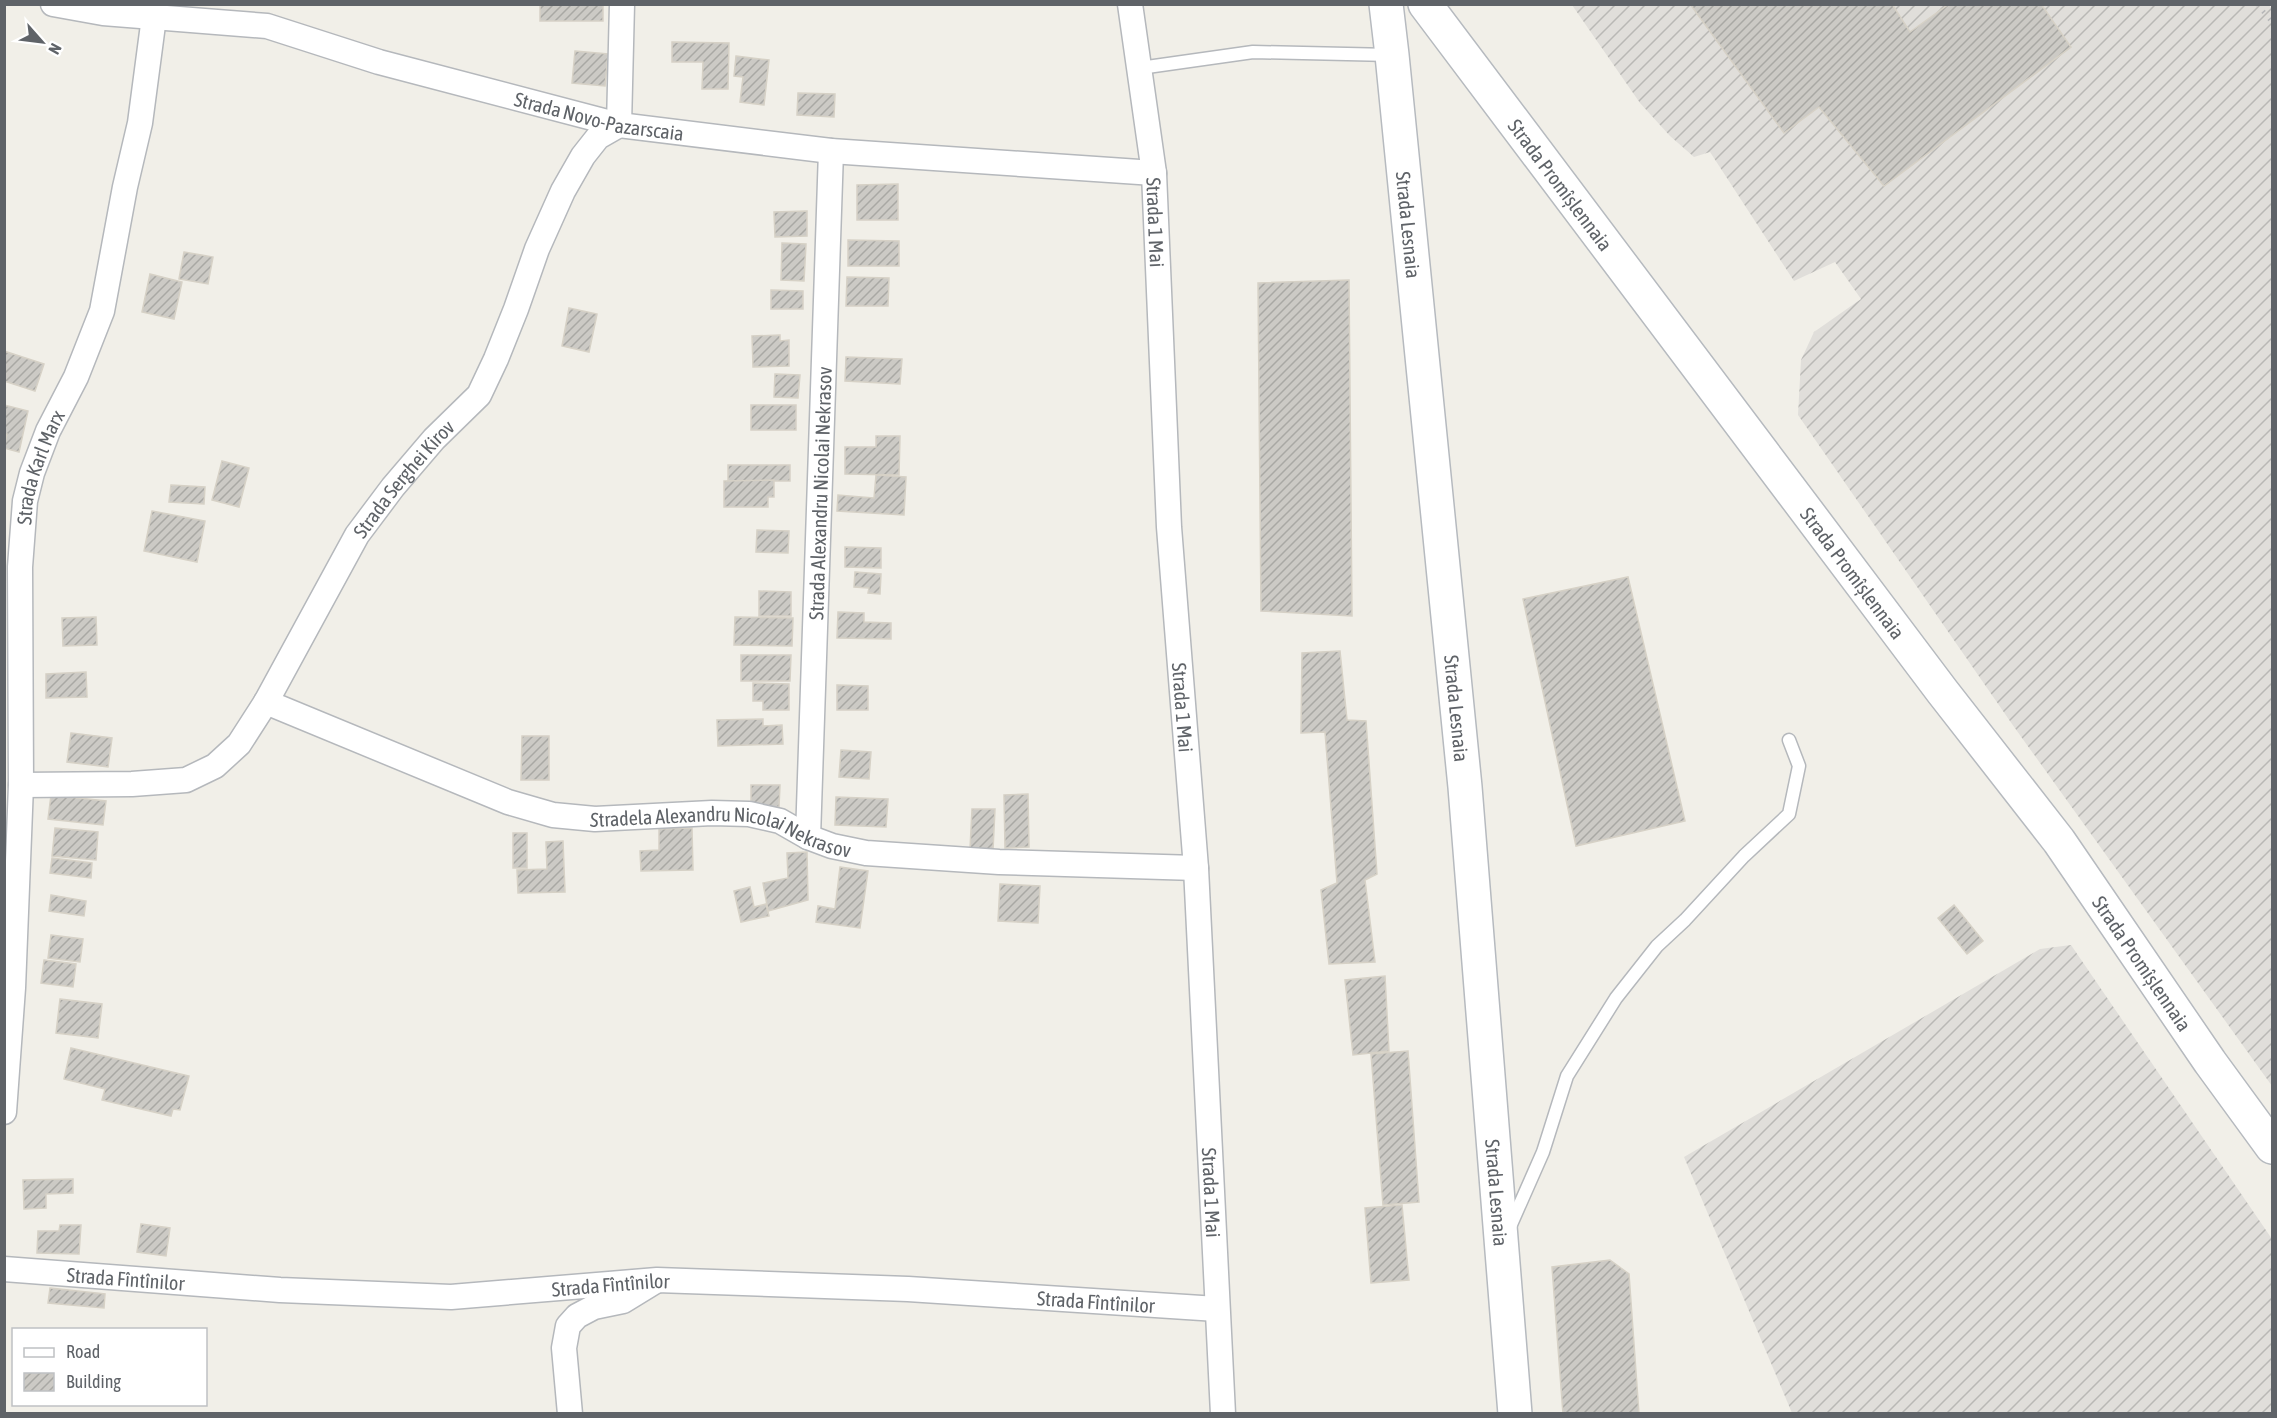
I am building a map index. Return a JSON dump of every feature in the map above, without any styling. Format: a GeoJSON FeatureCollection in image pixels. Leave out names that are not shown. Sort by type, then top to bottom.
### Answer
{"type":"FeatureCollection","features":[{"type":"Feature","properties":{"kind":"street","name":"Strada Novo-Pazarscaia"},"geometry":{"type":"LineString","coordinates":[[53,4],[103,13],[267,26],[379,62],[619,125],[831,151],[1154,173]]}},
{"type":"Feature","properties":{"kind":"street"},"geometry":{"type":"LineString","coordinates":[[619,125],[622,4]]}},
{"type":"Feature","properties":{"kind":"street","name":"Strada 1 Mai"},"geometry":{"type":"LineString","coordinates":[[1130,4],[1154,173],[1169,527],[1196,868],[1223,1413]]}},
{"type":"Feature","properties":{"kind":"street","name":"Strada Lesnaia"},"geometry":{"type":"LineString","coordinates":[[1386,4],[1465,787],[1515,1413]]}},
{"type":"Feature","properties":{"kind":"street","name":"Strada Promîșlennaia"},"geometry":{"type":"LineString","coordinates":[[1425,4],[1942,691],[2059,841],[2210,1062],[2272,1147]]}},
{"type":"Feature","properties":{"kind":"street","name":"Strada Karl Marx"},"geometry":{"type":"LineString","coordinates":[[4,1112],[13,988],[21,784],[20,567],[25,501],[32,473],[48,431],[76,377],[102,311],[125,187],[140,123],[154,18]]}},
{"type":"Feature","properties":{"kind":"street","name":"Strada Serghei Kirov"},"geometry":{"type":"LineString","coordinates":[[21,784],[132,784],[186,780],[215,766],[239,744],[266,702],[357,535],[393,487],[434,439],[478,395],[496,359],[537,249],[563,191],[583,156],[598,137],[619,125]]}},
{"type":"Feature","properties":{"kind":"street","name":"Strada Alexandru Nicolai Nekrasov"},"geometry":{"type":"LineString","coordinates":[[808,837],[831,151]]}},
{"type":"Feature","properties":{"kind":"street","name":"Stradela Alexandru Nicolai Nekrasov"},"geometry":{"type":"LineString","coordinates":[[266,702],[508,802],[553,815],[595,819],[712,813],[749,814],[780,821],[808,837],[832,846],[866,854],[999,862],[1196,868]]}},
{"type":"Feature","properties":{"kind":"street","name":"Strada Fîntînilor"},"geometry":{"type":"LineString","coordinates":[[4,1269],[279,1290],[451,1297],[657,1280],[908,1289],[1217,1309]]}},
{"type":"Feature","properties":{"kind":"street"},"geometry":{"type":"LineString","coordinates":[[570,1413],[564,1348],[568,1326],[577,1316],[594,1307],[623,1301],[657,1280]]}},
{"type":"Feature","properties":{"kind":"lane"},"geometry":{"type":"LineString","coordinates":[[1140,68],[1253,52],[1392,55]]}},
{"type":"Feature","properties":{"kind":"lane"},"geometry":{"type":"LineString","coordinates":[[1502,1246],[1543,1152],[1567,1076],[1616,998],[1657,946],[1685,920],[1744,856],[1789,814],[1799,766],[1789,740]]}},
{"type":"Feature","properties":{"kind":"shaded area"},"geometry":{"type":"Polygon","coordinates":[[[2268,4],[2272,9],[2272,1086],[2012,724],[1798,415],[1801,360],[1814,332],[1861,299],[1835,262],[1794,281],[1710,152],[1694,157],[1670,136],[1640,103],[1572,5],[2268,4]]]}},
{"type":"Feature","properties":{"kind":"shaded area"},"geometry":{"type":"Polygon","coordinates":[[[2071,945],[2272,1239],[2272,1413],[1792,1413],[1684,1157],[2040,949],[2071,945]]]}},
{"type":"Feature","properties":{"kind":"building"},"geometry":{"type":"Polygon","coordinates":[[[540,4],[603,4],[603,21],[540,21],[540,4]]]}},
{"type":"Feature","properties":{"kind":"building"},"geometry":{"type":"Polygon","coordinates":[[[1690,4],[1892,4],[1910,32],[1949,4],[2041,4],[2071,47],[1884,186],[1819,107],[1784,133],[1690,4]]]}},
{"type":"Feature","properties":{"kind":"building"},"geometry":{"type":"Polygon","coordinates":[[[672,42],[729,43],[728,89],[702,89],[703,62],[672,62],[672,42]]]}},
{"type":"Feature","properties":{"kind":"building"},"geometry":{"type":"Polygon","coordinates":[[[575,51],[608,54],[605,86],[572,83],[575,51]]]}},
{"type":"Feature","properties":{"kind":"building"},"geometry":{"type":"Polygon","coordinates":[[[736,56],[769,60],[764,105],[740,102],[743,77],[734,76],[736,56]]]}},
{"type":"Feature","properties":{"kind":"building"},"geometry":{"type":"Polygon","coordinates":[[[798,93],[835,94],[834,117],[797,115],[798,93]]]}},
{"type":"Feature","properties":{"kind":"building"},"geometry":{"type":"Polygon","coordinates":[[[898,184],[898,220],[857,220],[857,185],[898,184]]]}},
{"type":"Feature","properties":{"kind":"building"},"geometry":{"type":"Polygon","coordinates":[[[807,211],[807,236],[775,237],[774,212],[807,211]]]}},
{"type":"Feature","properties":{"kind":"building"},"geometry":{"type":"Polygon","coordinates":[[[848,240],[899,241],[899,266],[848,266],[848,240]]]}},
{"type":"Feature","properties":{"kind":"building"},"geometry":{"type":"Polygon","coordinates":[[[782,243],[806,244],[804,281],[781,280],[782,243]]]}},
{"type":"Feature","properties":{"kind":"building"},"geometry":{"type":"Polygon","coordinates":[[[184,252],[213,257],[208,284],[179,279],[184,252]]]}},
{"type":"Feature","properties":{"kind":"building"},"geometry":{"type":"Polygon","coordinates":[[[150,274],[182,282],[174,319],[142,312],[150,274]]]}},
{"type":"Feature","properties":{"kind":"building"},"geometry":{"type":"Polygon","coordinates":[[[847,277],[889,278],[888,306],[846,306],[847,277]]]}},
{"type":"Feature","properties":{"kind":"building"},"geometry":{"type":"Polygon","coordinates":[[[1349,280],[1352,616],[1261,611],[1258,283],[1349,280]]]}},
{"type":"Feature","properties":{"kind":"building"},"geometry":{"type":"Polygon","coordinates":[[[771,290],[803,291],[803,309],[771,309],[771,290]]]}},
{"type":"Feature","properties":{"kind":"building"},"geometry":{"type":"Polygon","coordinates":[[[569,308],[597,314],[589,352],[562,346],[569,308]]]}},
{"type":"Feature","properties":{"kind":"building"},"geometry":{"type":"Polygon","coordinates":[[[780,335],[780,341],[789,340],[789,366],[753,367],[752,336],[780,335]]]}},
{"type":"Feature","properties":{"kind":"building"},"geometry":{"type":"Polygon","coordinates":[[[4,351],[44,364],[35,391],[4,381],[4,351]]]}},
{"type":"Feature","properties":{"kind":"building"},"geometry":{"type":"Polygon","coordinates":[[[846,357],[902,359],[900,384],[845,381],[846,357]]]}},
{"type":"Feature","properties":{"kind":"building"},"geometry":{"type":"Polygon","coordinates":[[[775,374],[800,375],[798,398],[774,397],[775,374]]]}},
{"type":"Feature","properties":{"kind":"building"},"geometry":{"type":"Polygon","coordinates":[[[4,405],[28,411],[19,452],[4,448],[7,434],[4,434],[4,405]]]}},
{"type":"Feature","properties":{"kind":"building"},"geometry":{"type":"Polygon","coordinates":[[[751,405],[796,405],[796,430],[751,430],[751,405]]]}},
{"type":"Feature","properties":{"kind":"building"},"geometry":{"type":"Polygon","coordinates":[[[876,436],[900,436],[899,475],[845,474],[845,447],[876,447],[876,436]]]}},
{"type":"Feature","properties":{"kind":"building"},"geometry":{"type":"Polygon","coordinates":[[[222,461],[249,468],[239,507],[212,500],[222,461]]]}},
{"type":"Feature","properties":{"kind":"building"},"geometry":{"type":"Polygon","coordinates":[[[728,465],[790,465],[790,481],[728,481],[728,465]]]}},
{"type":"Feature","properties":{"kind":"building"},"geometry":{"type":"Polygon","coordinates":[[[876,475],[906,477],[904,515],[837,511],[838,495],[874,498],[876,475]]]}},
{"type":"Feature","properties":{"kind":"building"},"geometry":{"type":"Polygon","coordinates":[[[774,480],[774,497],[768,497],[768,507],[724,507],[724,481],[774,480]]]}},
{"type":"Feature","properties":{"kind":"building"},"geometry":{"type":"Polygon","coordinates":[[[171,485],[205,487],[204,504],[169,502],[171,485]]]}},
{"type":"Feature","properties":{"kind":"building"},"geometry":{"type":"Polygon","coordinates":[[[152,511],[205,521],[197,562],[144,551],[152,511]]]}},
{"type":"Feature","properties":{"kind":"building"},"geometry":{"type":"Polygon","coordinates":[[[757,530],[789,531],[788,553],[756,552],[757,530]]]}},
{"type":"Feature","properties":{"kind":"building"},"geometry":{"type":"Polygon","coordinates":[[[845,547],[881,548],[881,568],[845,567],[845,547]]]}},
{"type":"Feature","properties":{"kind":"building"},"geometry":{"type":"Polygon","coordinates":[[[855,572],[881,574],[880,594],[868,593],[869,588],[854,587],[855,572]]]}},
{"type":"Feature","properties":{"kind":"building"},"geometry":{"type":"Polygon","coordinates":[[[1628,577],[1685,821],[1576,846],[1523,599],[1628,577]]]}},
{"type":"Feature","properties":{"kind":"building"},"geometry":{"type":"Polygon","coordinates":[[[759,591],[791,592],[791,616],[759,616],[759,591]]]}},
{"type":"Feature","properties":{"kind":"building"},"geometry":{"type":"Polygon","coordinates":[[[838,612],[864,613],[864,622],[891,623],[891,639],[837,638],[838,612]]]}},
{"type":"Feature","properties":{"kind":"building"},"geometry":{"type":"Polygon","coordinates":[[[96,617],[97,645],[63,646],[62,618],[96,617]]]}},
{"type":"Feature","properties":{"kind":"building"},"geometry":{"type":"Polygon","coordinates":[[[735,617],[793,618],[792,646],[734,645],[735,617]]]}},
{"type":"Feature","properties":{"kind":"building"},"geometry":{"type":"Polygon","coordinates":[[[1340,651],[1347,720],[1366,721],[1377,874],[1365,880],[1375,962],[1329,964],[1321,890],[1337,883],[1325,732],[1301,733],[1302,653],[1340,651]]]}},
{"type":"Feature","properties":{"kind":"building"},"geometry":{"type":"Polygon","coordinates":[[[741,655],[791,655],[790,681],[741,681],[741,655]]]}},
{"type":"Feature","properties":{"kind":"building"},"geometry":{"type":"Polygon","coordinates":[[[86,672],[87,697],[46,698],[46,674],[86,672]]]}},
{"type":"Feature","properties":{"kind":"building"},"geometry":{"type":"Polygon","coordinates":[[[753,683],[789,684],[789,710],[763,710],[763,701],[753,701],[753,683]]]}},
{"type":"Feature","properties":{"kind":"building"},"geometry":{"type":"Polygon","coordinates":[[[837,685],[868,686],[868,710],[837,710],[837,685]]]}},
{"type":"Feature","properties":{"kind":"building"},"geometry":{"type":"Polygon","coordinates":[[[763,719],[763,726],[782,725],[783,744],[718,746],[717,720],[763,719]]]}},
{"type":"Feature","properties":{"kind":"building"},"geometry":{"type":"Polygon","coordinates":[[[71,733],[112,738],[108,767],[67,762],[71,733]]]}},
{"type":"Feature","properties":{"kind":"building"},"geometry":{"type":"Polygon","coordinates":[[[522,736],[549,736],[549,780],[521,780],[522,736]]]}},
{"type":"Feature","properties":{"kind":"building"},"geometry":{"type":"Polygon","coordinates":[[[841,750],[871,752],[869,779],[839,777],[841,750]]]}},
{"type":"Feature","properties":{"kind":"building"},"geometry":{"type":"Polygon","coordinates":[[[751,785],[780,785],[779,807],[751,807],[751,785]]]}},
{"type":"Feature","properties":{"kind":"building"},"geometry":{"type":"Polygon","coordinates":[[[1028,794],[1029,847],[1005,848],[1004,795],[1028,794]]]}},
{"type":"Feature","properties":{"kind":"building"},"geometry":{"type":"Polygon","coordinates":[[[51,795],[106,801],[103,825],[48,819],[51,795]]]}},
{"type":"Feature","properties":{"kind":"building"},"geometry":{"type":"Polygon","coordinates":[[[836,797],[888,799],[886,827],[835,825],[836,797]]]}},
{"type":"Feature","properties":{"kind":"building"},"geometry":{"type":"Polygon","coordinates":[[[972,809],[995,809],[993,850],[970,849],[972,809]]]}},
{"type":"Feature","properties":{"kind":"building"},"geometry":{"type":"Polygon","coordinates":[[[55,828],[98,832],[96,860],[52,856],[55,828]]]}},
{"type":"Feature","properties":{"kind":"building"},"geometry":{"type":"Polygon","coordinates":[[[692,828],[693,870],[641,871],[640,851],[659,850],[659,829],[692,828]]]}},
{"type":"Feature","properties":{"kind":"building"},"geometry":{"type":"Polygon","coordinates":[[[513,833],[527,833],[527,868],[513,868],[513,833]]]}},
{"type":"Feature","properties":{"kind":"building"},"geometry":{"type":"Polygon","coordinates":[[[563,841],[565,892],[518,893],[517,870],[547,869],[546,842],[563,841]]]}},
{"type":"Feature","properties":{"kind":"building"},"geometry":{"type":"Polygon","coordinates":[[[807,852],[808,900],[768,911],[763,883],[788,878],[787,853],[807,852]]]}},
{"type":"Feature","properties":{"kind":"building"},"geometry":{"type":"Polygon","coordinates":[[[52,858],[92,863],[91,878],[50,873],[52,858]]]}},
{"type":"Feature","properties":{"kind":"building"},"geometry":{"type":"Polygon","coordinates":[[[840,867],[868,871],[860,928],[816,922],[818,906],[835,909],[840,867]]]}},
{"type":"Feature","properties":{"kind":"building"},"geometry":{"type":"Polygon","coordinates":[[[1000,884],[1040,886],[1038,923],[998,921],[1000,884]]]}},
{"type":"Feature","properties":{"kind":"building"},"geometry":{"type":"Polygon","coordinates":[[[750,887],[754,907],[766,904],[769,916],[741,922],[734,891],[750,887]]]}},
{"type":"Feature","properties":{"kind":"building"},"geometry":{"type":"Polygon","coordinates":[[[51,895],[86,901],[84,916],[49,911],[51,895]]]}},
{"type":"Feature","properties":{"kind":"building"},"geometry":{"type":"Polygon","coordinates":[[[1954,905],[1983,941],[1967,954],[1938,918],[1954,905]]]}},
{"type":"Feature","properties":{"kind":"building"},"geometry":{"type":"Polygon","coordinates":[[[51,935],[83,939],[80,962],[48,958],[51,935]]]}},
{"type":"Feature","properties":{"kind":"building"},"geometry":{"type":"Polygon","coordinates":[[[44,960],[76,964],[73,987],[41,983],[44,960]]]}},
{"type":"Feature","properties":{"kind":"building"},"geometry":{"type":"Polygon","coordinates":[[[1385,976],[1389,1051],[1353,1055],[1345,980],[1385,976]]]}},
{"type":"Feature","properties":{"kind":"building"},"geometry":{"type":"Polygon","coordinates":[[[60,999],[102,1004],[98,1038],[56,1033],[60,999]]]}},
{"type":"Feature","properties":{"kind":"building"},"geometry":{"type":"Polygon","coordinates":[[[71,1048],[189,1076],[180,1110],[173,1109],[171,1116],[102,1100],[105,1089],[64,1079],[71,1048]]]}},
{"type":"Feature","properties":{"kind":"building"},"geometry":{"type":"Polygon","coordinates":[[[1408,1051],[1419,1202],[1383,1205],[1371,1054],[1408,1051]]]}},
{"type":"Feature","properties":{"kind":"building"},"geometry":{"type":"Polygon","coordinates":[[[73,1179],[73,1193],[46,1194],[46,1208],[24,1209],[23,1180],[73,1179]]]}},
{"type":"Feature","properties":{"kind":"building"},"geometry":{"type":"Polygon","coordinates":[[[1402,1205],[1409,1280],[1371,1283],[1365,1208],[1402,1205]]]}},
{"type":"Feature","properties":{"kind":"building"},"geometry":{"type":"Polygon","coordinates":[[[141,1224],[170,1228],[166,1256],[137,1252],[141,1224]]]}},
{"type":"Feature","properties":{"kind":"building"},"geometry":{"type":"Polygon","coordinates":[[[60,1225],[81,1225],[79,1254],[37,1253],[38,1231],[59,1231],[60,1225]]]}},
{"type":"Feature","properties":{"kind":"building"},"geometry":{"type":"Polygon","coordinates":[[[1610,1260],[1629,1274],[1639,1414],[1563,1414],[1552,1267],[1610,1260]]]}},
{"type":"Feature","properties":{"kind":"building"},"geometry":{"type":"Polygon","coordinates":[[[50,1288],[105,1294],[104,1308],[48,1303],[50,1288]]]}},
{"type":"Feature","properties":{"kind":"railway"},"geometry":{"type":"LineString","coordinates":[[2257,4],[2272,22]]}}]}
